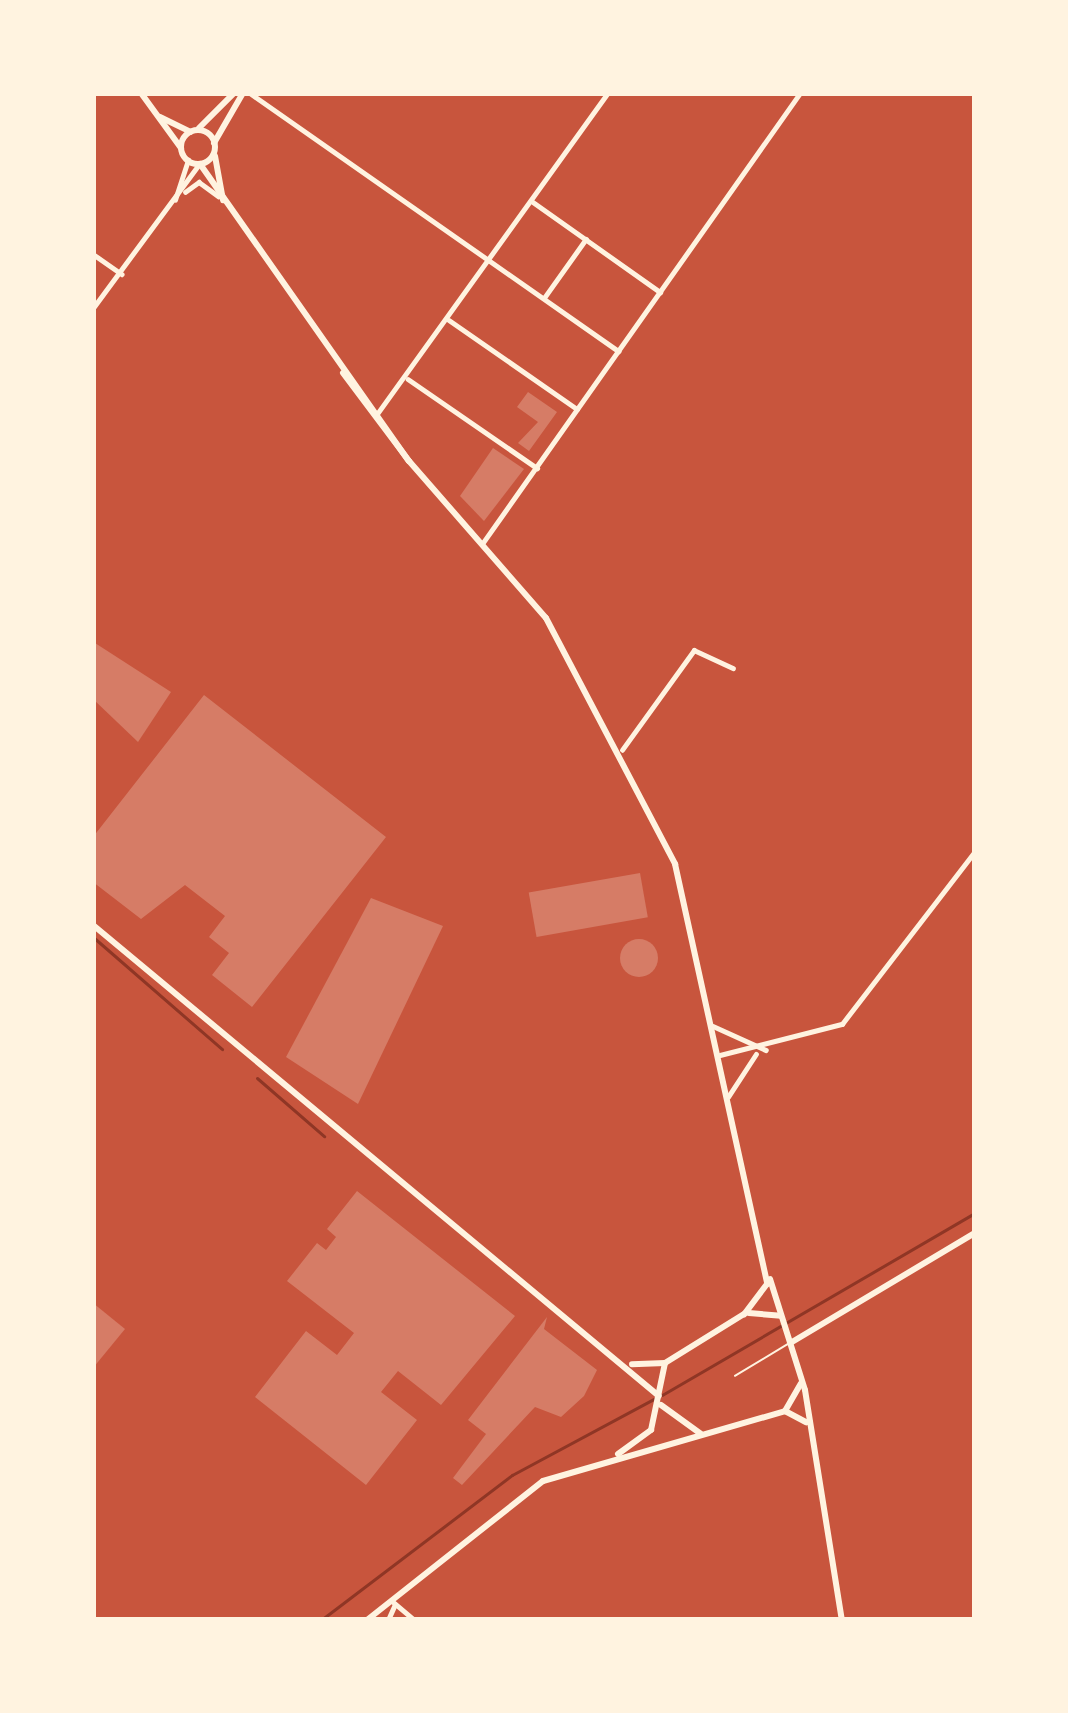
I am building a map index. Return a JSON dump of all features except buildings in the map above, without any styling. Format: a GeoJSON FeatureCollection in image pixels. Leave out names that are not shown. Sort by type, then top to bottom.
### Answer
{"type":"FeatureCollection","features":[{"type":"Feature","properties":{"kind":"street"},"geometry":{"type":"LineString","coordinates":[[141,93],[188,160],[200,164],[409,461]]}},
{"type":"Feature","properties":{"kind":"street"},"geometry":{"type":"LineString","coordinates":[[182,149],[193,132],[242,93]]}},
{"type":"Feature","properties":{"kind":"street"},"geometry":{"type":"LineString","coordinates":[[185,192],[242,93]]}},
{"type":"Feature","properties":{"kind":"street"},"geometry":{"type":"LineString","coordinates":[[242,93],[619,350]]}},
{"type":"Feature","properties":{"kind":"street"},"geometry":{"type":"LineString","coordinates":[[376,415],[533,202],[606,95],[598,93]]}},
{"type":"Feature","properties":{"kind":"street"},"geometry":{"type":"LineString","coordinates":[[482,544],[800,93]]}},
{"type":"Feature","properties":{"kind":"street"},"geometry":{"type":"LineString","coordinates":[[160,117],[214,148],[220,198]]}},
{"type":"Feature","properties":{"kind":"street"},"geometry":{"type":"LineString","coordinates":[[173,204],[188,160]]}},
{"type":"Feature","properties":{"kind":"street"},"geometry":{"type":"LineString","coordinates":[[93,308],[185,192],[199,182],[220,198]]}},
{"type":"Feature","properties":{"kind":"street"},"geometry":{"type":"LineString","coordinates":[[533,202],[660,292]]}},
{"type":"Feature","properties":{"kind":"street"},"geometry":{"type":"LineString","coordinates":[[544,298],[586,239]]}},
{"type":"Feature","properties":{"kind":"street"},"geometry":{"type":"LineString","coordinates":[[93,254],[122,274]]}},
{"type":"Feature","properties":{"kind":"street"},"geometry":{"type":"LineString","coordinates":[[448,320],[578,409]]}},
{"type":"Feature","properties":{"kind":"street"},"geometry":{"type":"LineString","coordinates":[[342,370],[384,437],[546,618],[622,750],[675,864],[766,1270],[802,1379],[842,1620]]}},
{"type":"Feature","properties":{"kind":"street"},"geometry":{"type":"LineString","coordinates":[[407,378],[537,468]]}},
{"type":"Feature","properties":{"kind":"street"},"geometry":{"type":"LineString","coordinates":[[352,392],[376,415],[384,437]]}},
{"type":"Feature","properties":{"kind":"street"},"geometry":{"type":"LineString","coordinates":[[622,750],[694,650],[733,668]]}},
{"type":"Feature","properties":{"kind":"street"},"geometry":{"type":"LineString","coordinates":[[975,655],[975,688]]}},
{"type":"Feature","properties":{"kind":"street"},"geometry":{"type":"LineString","coordinates":[[720,1055],[756,1054],[818,1037],[860,1009],[975,851]]}},
{"type":"Feature","properties":{"kind":"street"},"geometry":{"type":"LineString","coordinates":[[93,925],[632,1364],[654,1384],[660,1404],[700,1434]]}},
{"type":"Feature","properties":{"kind":"street"},"geometry":{"type":"LineString","coordinates":[[713,1026],[739,1044],[766,1050]]}},
{"type":"Feature","properties":{"kind":"street"},"geometry":{"type":"LineString","coordinates":[[720,1055],[739,1044]]}},
{"type":"Feature","properties":{"kind":"street"},"geometry":{"type":"LineString","coordinates":[[728,1097],[756,1054]]}},
{"type":"Feature","properties":{"kind":"street"},"geometry":{"type":"LineString","coordinates":[[792,1342],[975,1233]]}},
{"type":"Feature","properties":{"kind":"street"},"geometry":{"type":"LineString","coordinates":[[632,1364],[665,1363],[744,1314],[765,1296],[766,1270]]}},
{"type":"Feature","properties":{"kind":"street"},"geometry":{"type":"LineString","coordinates":[[744,1314],[781,1315]]}},
{"type":"Feature","properties":{"kind":"street"},"geometry":{"type":"LineString","coordinates":[[654,1384],[665,1363]]}},
{"type":"Feature","properties":{"kind":"street"},"geometry":{"type":"LineString","coordinates":[[785,1411],[802,1379]]}},
{"type":"Feature","properties":{"kind":"street"},"geometry":{"type":"LineString","coordinates":[[367,1620],[522,1495],[609,1458],[646,1436],[660,1404]]}},
{"type":"Feature","properties":{"kind":"street"},"geometry":{"type":"LineString","coordinates":[[609,1458],[785,1411],[801,1414],[813,1440]]}},
{"type":"Feature","properties":{"kind":"street"},"geometry":{"type":"LineString","coordinates":[[388,1620],[392,1602]]}},
{"type":"Feature","properties":{"kind":"street"},"geometry":{"type":"LineString","coordinates":[[392,1602],[415,1620]]}},
{"type":"Feature","properties":{"kind":"lane"},"geometry":{"type":"LineString","coordinates":[[735,1376],[792,1342]]}},
{"type":"Feature","properties":{"kind":"waterway"},"geometry":{"type":"LineString","coordinates":[[93,937],[222,1049]]}},
{"type":"Feature","properties":{"kind":"waterway"},"geometry":{"type":"LineString","coordinates":[[257,1078],[324,1136]]}},
{"type":"Feature","properties":{"kind":"waterway"},"geometry":{"type":"LineString","coordinates":[[662,1395],[975,1213]]}},
{"type":"Feature","properties":{"kind":"waterway"},"geometry":{"type":"LineString","coordinates":[[321,1620],[512,1475],[654,1399]]}}]}
